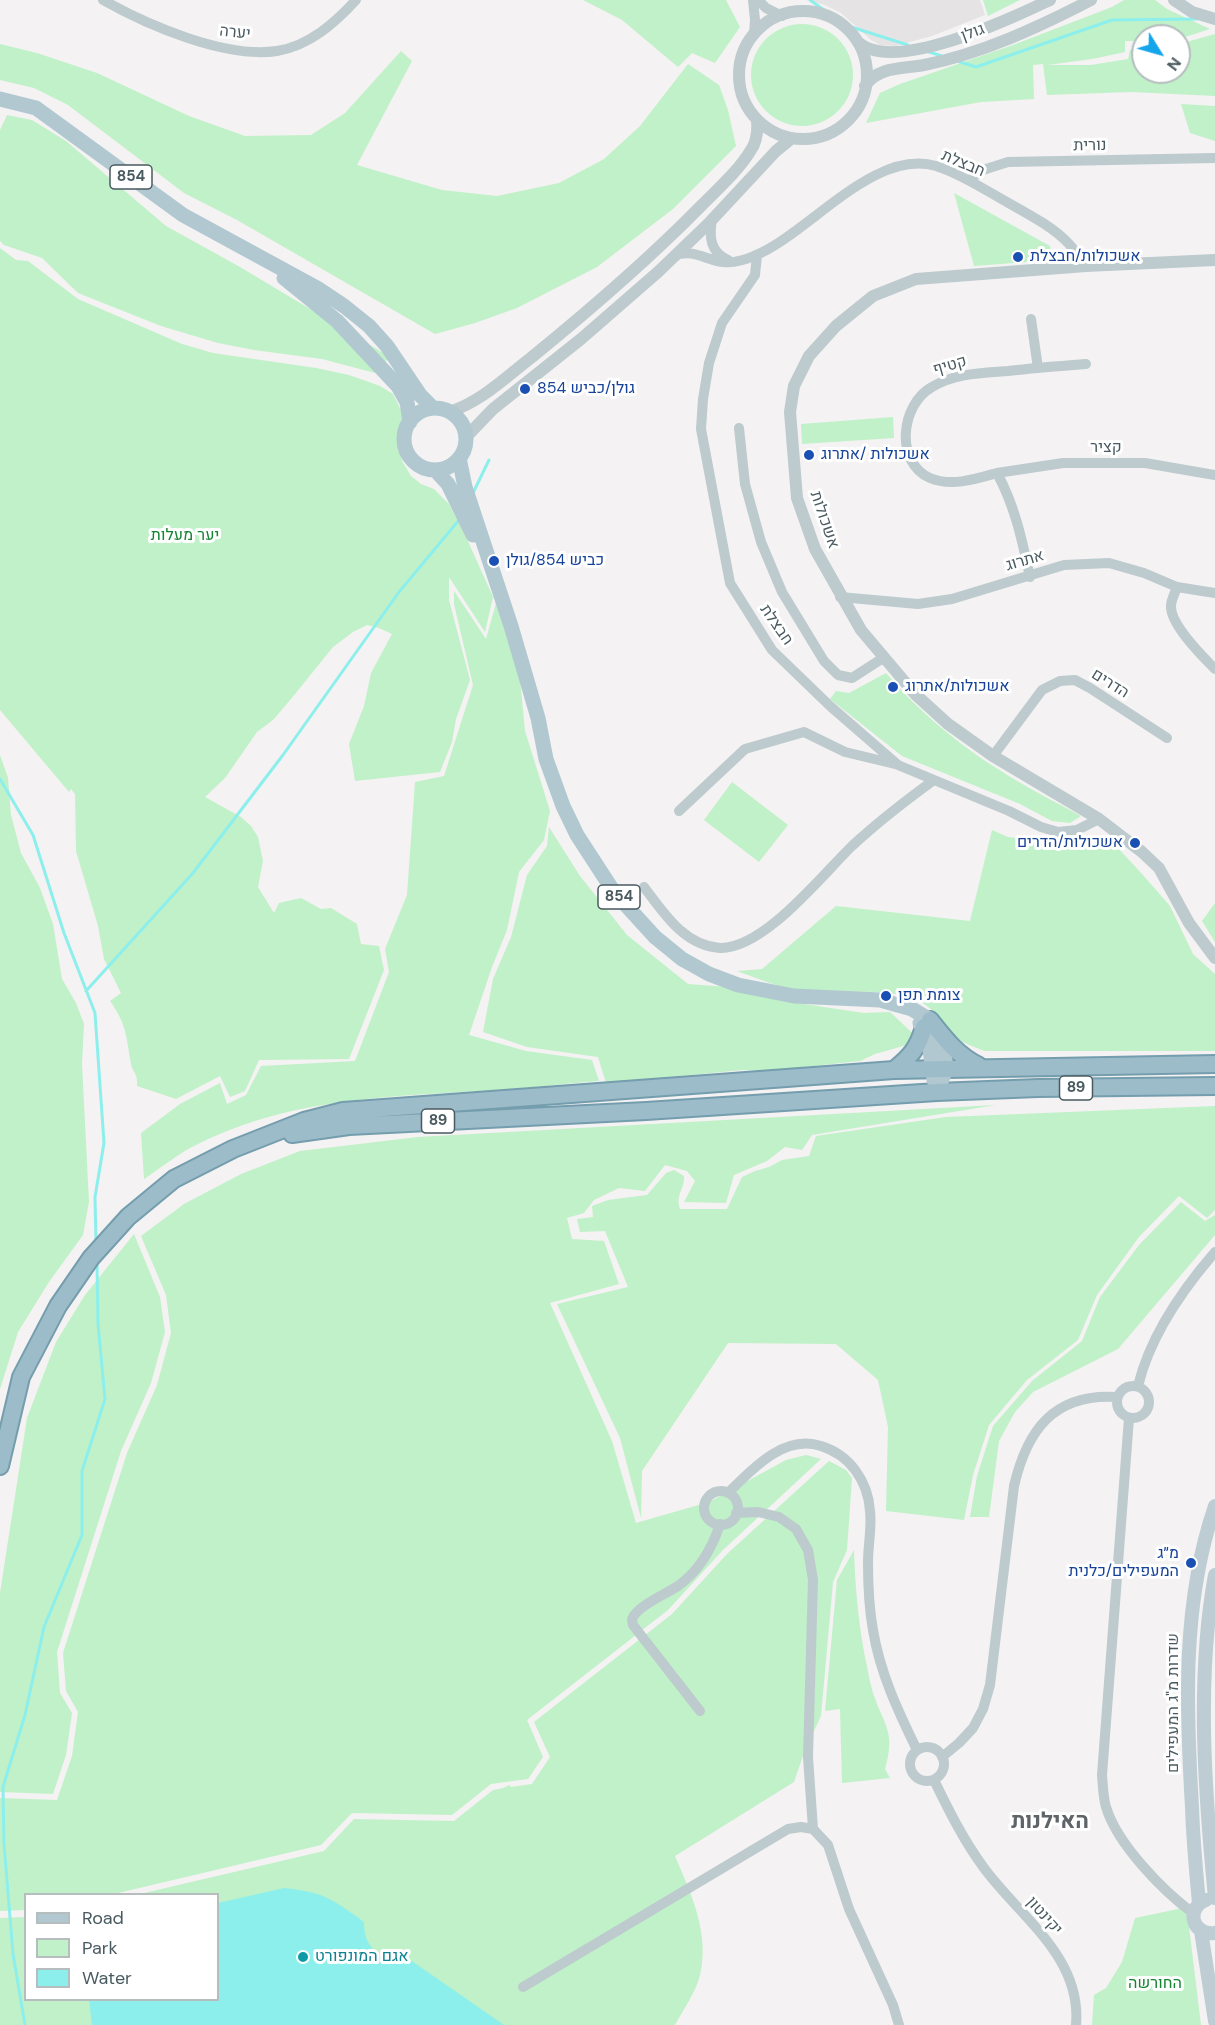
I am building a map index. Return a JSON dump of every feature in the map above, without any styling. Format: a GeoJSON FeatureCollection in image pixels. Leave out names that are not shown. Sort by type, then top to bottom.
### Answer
{"type":"FeatureCollection","features":[{"type":"Feature","properties":{"kind":"highway"},"geometry":{"type":"LineString","coordinates":[[894,1070],[919,1044],[927,1024],[964,1059],[983,1068]]}},
{"type":"Feature","properties":{"kind":"highway","name":"89"},"geometry":{"type":"LineString","coordinates":[[0,1466],[21,1377],[58,1305],[91,1258],[128,1217],[174,1179],[233,1149],[304,1121],[343,1110],[894,1070],[1215,1064]]}},
{"type":"Feature","properties":{"kind":"highway","name":"89"},"geometry":{"type":"LineString","coordinates":[[233,1149],[292,1134],[349,1126],[646,1111],[937,1092],[1215,1086]]}},
{"type":"Feature","properties":{"kind":"main road","name":"854"},"geometry":{"type":"LineString","coordinates":[[0,99],[36,108],[183,215],[316,288],[344,306],[369,326],[387,346],[420,394],[433,408]]}},
{"type":"Feature","properties":{"kind":"main road","name":"854"},"geometry":{"type":"LineString","coordinates":[[262,259],[337,321],[398,386],[407,402],[410,422],[404,435],[408,455],[415,464],[425,469],[435,470],[448,484],[478,545],[510,626]]}},
{"type":"Feature","properties":{"kind":"main road"},"geometry":{"type":"LineString","coordinates":[[410,422],[424,410],[433,408],[449,412],[459,419],[466,437],[465,446],[459,458],[446,468],[435,470]]}},
{"type":"Feature","properties":{"kind":"main road","name":"854"},"geometry":{"type":"LineString","coordinates":[[459,458],[465,487],[538,718],[546,759],[563,806],[577,835],[614,892],[655,937],[682,959],[700,969],[738,985],[794,996],[880,1000],[927,1024]]}},
{"type":"Feature","properties":{"kind":"main road"},"geometry":{"type":"LineString","coordinates":[[927,1024],[929,1042],[939,1069],[937,1092]]}},
{"type":"Feature","properties":{"kind":"main road","name":"שדרות מ\"ג המעפילים"},"geometry":{"type":"LineString","coordinates":[[1208,1932],[1194,1923],[1196,1908],[1189,1768],[1189,1648],[1198,1575],[1215,1506]]}},
{"type":"Feature","properties":{"kind":"main road","name":"שדרות מ\"ג המעפילים"},"geometry":{"type":"LineString","coordinates":[[1215,1575],[1209,1620],[1210,1690],[1206,1767],[1215,1899]]}},
{"type":"Feature","properties":{"kind":"main road"},"geometry":{"type":"LineString","coordinates":[[1196,1908],[1208,1899],[1215,1899]]}},
{"type":"Feature","properties":{"kind":"main road"},"geometry":{"type":"LineString","coordinates":[[1208,1932],[1215,2021]]}},
{"type":"Feature","properties":{"kind":"street","name":"יערה"},"geometry":{"type":"LineString","coordinates":[[103,0],[127,13],[213,47],[277,51],[311,39],[339,19],[356,0]]}},
{"type":"Feature","properties":{"kind":"street"},"geometry":{"type":"LineString","coordinates":[[753,0],[754,35]]}},
{"type":"Feature","properties":{"kind":"street"},"geometry":{"type":"LineString","coordinates":[[758,0],[766,8],[782,15]]}},
{"type":"Feature","properties":{"kind":"street","name":"גולן"},"geometry":{"type":"LineString","coordinates":[[855,39],[868,48],[884,53],[920,49],[971,34],[1050,0]]}},
{"type":"Feature","properties":{"kind":"street","name":"גולן"},"geometry":{"type":"LineString","coordinates":[[866,86],[871,79],[885,71],[937,62],[978,50],[1052,19],[1090,0]]}},
{"type":"Feature","properties":{"kind":"street"},"geometry":{"type":"LineString","coordinates":[[1174,0],[1192,12],[1210,17]]}},
{"type":"Feature","properties":{"kind":"street"},"geometry":{"type":"LineString","coordinates":[[1185,0],[1210,17]]}},
{"type":"Feature","properties":{"kind":"street"},"geometry":{"type":"LineString","coordinates":[[804,12],[823,15],[841,24],[855,39],[864,57],[866,86],[854,114],[838,128],[821,136],[792,138],[773,132],[757,120],[745,103],[739,75],[742,55],[754,35],[767,23],[782,15],[804,12]]}},
{"type":"Feature","properties":{"kind":"street"},"geometry":{"type":"LineString","coordinates":[[449,412],[461,408],[486,393],[586,312],[662,244],[748,155],[756,142],[757,120]]}},
{"type":"Feature","properties":{"kind":"street"},"geometry":{"type":"LineString","coordinates":[[466,437],[493,409],[607,317],[675,255],[772,154],[792,138]]}},
{"type":"Feature","properties":{"kind":"street","name":"נורית"},"geometry":{"type":"LineString","coordinates":[[969,180],[983,170],[1008,162],[1215,158]]}},
{"type":"Feature","properties":{"kind":"street","name":"חבצלת"},"geometry":{"type":"LineString","coordinates":[[675,255],[688,252],[716,261],[735,261],[757,255],[785,239],[857,186],[906,163],[935,166],[969,180],[1049,228],[1068,243],[1086,266]]}},
{"type":"Feature","properties":{"kind":"street"},"geometry":{"type":"LineString","coordinates":[[712,219],[710,231],[712,246],[723,258],[735,261]]}},
{"type":"Feature","properties":{"kind":"street","name":"חבצלת"},"geometry":{"type":"LineString","coordinates":[[757,255],[755,275],[722,323],[709,363],[703,399],[701,429],[730,583],[772,650],[830,706],[898,765],[1009,811],[1041,827],[1058,832],[1077,830],[1099,819]]}},
{"type":"Feature","properties":{"kind":"street","name":"אשכולות"},"geometry":{"type":"LineString","coordinates":[[1215,260],[1086,266],[916,279],[873,296],[836,326],[809,356],[795,386],[790,412],[797,498],[815,549],[840,597],[861,630],[915,694],[948,724],[993,756],[1099,819],[1142,852],[1159,868],[1189,923],[1215,958]]}},
{"type":"Feature","properties":{"kind":"street"},"geometry":{"type":"LineString","coordinates":[[1031,319],[1038,368]]}},
{"type":"Feature","properties":{"kind":"street","name":"קטיף"},"geometry":{"type":"LineString","coordinates":[[997,473],[947,483],[929,478],[916,468],[908,450],[905,427],[909,412],[917,399],[931,387],[960,375],[1086,364]]}},
{"type":"Feature","properties":{"kind":"street"},"geometry":{"type":"LineString","coordinates":[[739,428],[745,484],[761,542],[782,592],[824,661],[838,675],[852,678],[883,658]]}},
{"type":"Feature","properties":{"kind":"street","name":"קציר"},"geometry":{"type":"LineString","coordinates":[[997,473],[1063,463],[1145,463],[1215,475]]}},
{"type":"Feature","properties":{"kind":"street"},"geometry":{"type":"LineString","coordinates":[[997,473],[1009,494],[1019,524],[1030,577]]}},
{"type":"Feature","properties":{"kind":"street","name":"אתרוג"},"geometry":{"type":"LineString","coordinates":[[840,597],[918,604],[952,599],[1064,565],[1109,563],[1144,573],[1177,587],[1215,593]]}},
{"type":"Feature","properties":{"kind":"street"},"geometry":{"type":"LineString","coordinates":[[1177,587],[1171,606],[1173,617],[1180,629],[1215,669]]}},
{"type":"Feature","properties":{"kind":"street","name":"הדרים"},"geometry":{"type":"LineString","coordinates":[[993,756],[1042,690],[1060,681],[1075,680],[1167,738]]}},
{"type":"Feature","properties":{"kind":"street"},"geometry":{"type":"LineString","coordinates":[[680,811],[745,749],[804,732],[845,752],[898,765]]}},
{"type":"Feature","properties":{"kind":"street"},"geometry":{"type":"LineString","coordinates":[[644,887],[670,921],[683,934],[697,942],[720,948],[745,942],[772,925],[892,810],[934,780]]}},
{"type":"Feature","properties":{"kind":"street"},"geometry":{"type":"LineString","coordinates":[[1138,1386],[1146,1360],[1165,1323],[1188,1287],[1215,1252]]}},
{"type":"Feature","properties":{"kind":"street"},"geometry":{"type":"LineString","coordinates":[[1138,1386],[1148,1395],[1148,1407],[1140,1417],[1129,1418],[1119,1411],[1116,1404],[1117,1397],[1126,1387],[1138,1386]]}},
{"type":"Feature","properties":{"kind":"street"},"geometry":{"type":"LineString","coordinates":[[942,1757],[973,1728],[989,1691],[995,1658],[1014,1486],[1019,1463],[1027,1445],[1035,1430],[1057,1411],[1081,1401],[1106,1396],[1117,1397]]}},
{"type":"Feature","properties":{"kind":"street"},"geometry":{"type":"LineString","coordinates":[[1129,1418],[1102,1775],[1104,1798],[1110,1819],[1135,1856],[1176,1901],[1196,1908]]}},
{"type":"Feature","properties":{"kind":"street"},"geometry":{"type":"LineString","coordinates":[[728,1493],[765,1459],[789,1446],[817,1444],[842,1456],[853,1466],[861,1478],[870,1511],[868,1590],[876,1647],[887,1686],[917,1750]]}},
{"type":"Feature","properties":{"kind":"street"},"geometry":{"type":"LineString","coordinates":[[721,1491],[728,1493],[737,1503],[736,1513],[732,1520],[720,1524],[707,1517],[704,1505],[714,1492],[721,1491]]}},
{"type":"Feature","properties":{"kind":"street"},"geometry":{"type":"LineString","coordinates":[[736,1513],[747,1511],[769,1514],[788,1522],[802,1539],[810,1557],[813,1580],[808,1757],[813,1829]]}},
{"type":"Feature","properties":{"kind":"street"},"geometry":{"type":"LineString","coordinates":[[700,1711],[633,1625],[632,1618],[636,1612],[693,1574],[708,1554],[720,1524]]}},
{"type":"Feature","properties":{"kind":"street"},"geometry":{"type":"LineString","coordinates":[[929,1747],[937,1750],[942,1757],[943,1770],[934,1780],[921,1781],[912,1774],[909,1761],[917,1750],[929,1747]]}},
{"type":"Feature","properties":{"kind":"street","name":"יקינטון"},"geometry":{"type":"LineString","coordinates":[[934,1780],[964,1837],[991,1878],[1046,1939],[1065,1966],[1075,1995],[1076,2025]]}},
{"type":"Feature","properties":{"kind":"street"},"geometry":{"type":"LineString","coordinates":[[523,1987],[788,1829],[801,1827],[813,1829],[828,1845],[849,1909],[893,2005],[899,2025]]}},
{"type":"Feature","properties":{"kind":"shaded area"},"geometry":{"type":"Polygon","coordinates":[[[806,0],[980,0],[985,15],[932,36],[895,46],[880,45],[871,40],[841,13],[825,5],[806,0]]]}},
{"type":"Feature","properties":{"kind":"green space"},"geometry":{"type":"Polygon","coordinates":[[[583,0],[726,0],[740,27],[715,63],[692,53],[678,67],[622,20],[583,0]]]}},
{"type":"Feature","properties":{"kind":"green space"},"geometry":{"type":"Polygon","coordinates":[[[983,0],[1020,0],[988,16],[983,0]]]}},
{"type":"Feature","properties":{"kind":"green space"},"geometry":{"type":"Polygon","coordinates":[[[1124,0],[1155,0],[1167,9],[1210,29],[1191,35],[1191,24],[1131,24],[1131,41],[1125,41],[1125,52],[1047,65],[1091,65],[1128,59],[1131,50],[1131,84],[1191,84],[1191,41],[1215,34],[1215,96],[1131,92],[1047,95],[1043,64],[1033,65],[1034,99],[981,102],[866,123],[880,93],[1112,7],[1124,0]]]}},
{"type":"Feature","properties":{"kind":"green space"},"geometry":{"type":"Polygon","coordinates":[[[802,24],[821,28],[838,39],[849,56],[853,75],[849,94],[838,111],[821,122],[802,126],[783,122],[766,111],[755,94],[751,75],[755,56],[766,39],[783,28],[802,24]]]}},
{"type":"Feature","properties":{"kind":"green space"},"geometry":{"type":"Polygon","coordinates":[[[0,44],[37,53],[97,73],[189,116],[245,136],[311,135],[345,113],[401,51],[412,61],[357,165],[442,190],[497,196],[559,183],[604,159],[640,126],[688,64],[719,85],[728,110],[736,146],[673,209],[597,267],[517,308],[435,334],[237,220],[184,193],[68,105],[34,88],[0,80],[0,44]]]}},
{"type":"Feature","properties":{"kind":"green space"},"geometry":{"type":"Polygon","coordinates":[[[1181,104],[1215,106],[1215,141],[1190,133],[1181,104]]]}},
{"type":"Feature","properties":{"kind":"green space"},"geometry":{"type":"Polygon","coordinates":[[[7,115],[32,120],[66,141],[166,226],[240,267],[390,357],[375,373],[322,359],[218,343],[161,326],[78,293],[42,258],[4,245],[0,241],[0,130],[7,115]]]}},
{"type":"Feature","properties":{"kind":"green space"},"geometry":{"type":"Polygon","coordinates":[[[954,193],[1050,246],[1053,260],[974,266],[954,193]]]}},
{"type":"Feature","properties":{"kind":"green space","name":"יער מעלות"},"geometry":{"type":"Polygon","coordinates":[[[0,248],[16,260],[28,261],[78,299],[182,344],[213,353],[349,375],[380,386],[393,394],[407,422],[400,444],[402,461],[411,476],[421,484],[434,489],[449,504],[493,597],[485,632],[449,577],[449,600],[470,680],[456,719],[452,742],[440,772],[355,781],[349,744],[364,706],[371,673],[392,634],[367,625],[333,647],[273,720],[257,732],[225,778],[205,797],[241,817],[258,837],[263,861],[258,887],[274,913],[279,903],[301,898],[321,909],[331,908],[357,924],[361,944],[379,946],[384,970],[349,1059],[259,1060],[245,1091],[230,1097],[220,1076],[176,1099],[137,1086],[125,1031],[110,1001],[121,993],[104,959],[98,926],[76,851],[75,794],[71,789],[69,792],[0,710],[0,248]]]}},
{"type":"Feature","properties":{"kind":"green space"},"geometry":{"type":"Polygon","coordinates":[[[893,417],[894,438],[802,444],[801,424],[893,417]]]}},
{"type":"Feature","properties":{"kind":"green space"},"geometry":{"type":"Polygon","coordinates":[[[454,591],[486,639],[496,603],[519,669],[525,731],[550,811],[544,840],[519,872],[507,930],[469,1035],[526,1051],[592,1060],[599,1081],[368,1099],[296,1110],[225,1132],[190,1148],[144,1179],[141,1133],[180,1104],[220,1083],[227,1104],[246,1095],[261,1066],[355,1061],[389,972],[385,949],[407,895],[415,782],[444,776],[473,685],[454,604],[454,591]]]}},
{"type":"Feature","properties":{"kind":"green space"},"geometry":{"type":"Polygon","coordinates":[[[886,673],[925,714],[985,761],[1081,816],[1070,823],[1052,821],[1020,804],[902,756],[830,699],[836,691],[849,693],[886,673]]]}},
{"type":"Feature","properties":{"kind":"green space"},"geometry":{"type":"Polygon","coordinates":[[[0,755],[8,778],[11,815],[21,853],[40,888],[53,924],[62,979],[76,1003],[84,1024],[82,1064],[89,1202],[83,1235],[49,1282],[18,1332],[0,1389],[0,755]]]}},
{"type":"Feature","properties":{"kind":"green space"},"geometry":{"type":"Polygon","coordinates":[[[732,782],[788,825],[759,862],[704,820],[732,782]]]}},
{"type":"Feature","properties":{"kind":"green space"},"geometry":{"type":"Polygon","coordinates":[[[549,827],[580,876],[627,935],[688,984],[742,988],[784,1001],[864,1013],[890,1012],[921,1041],[875,1054],[860,1061],[767,1071],[743,1070],[606,1083],[598,1057],[527,1047],[483,1032],[493,979],[511,937],[527,875],[547,846],[549,827]]]}},
{"type":"Feature","properties":{"kind":"green space"},"geometry":{"type":"Polygon","coordinates":[[[992,830],[1008,837],[1059,843],[1096,835],[1117,847],[1170,906],[1193,954],[1215,974],[1215,1051],[985,1051],[957,1038],[931,1010],[917,1000],[890,993],[794,990],[737,971],[762,969],[836,906],[970,921],[992,830]]]}},
{"type":"Feature","properties":{"kind":"green space"},"geometry":{"type":"Polygon","coordinates":[[[1215,903],[1215,942],[1202,921],[1215,903]]]}},
{"type":"Feature","properties":{"kind":"green space"},"geometry":{"type":"Polygon","coordinates":[[[996,1105],[812,1135],[802,1150],[785,1147],[767,1161],[734,1175],[726,1203],[684,1202],[695,1181],[687,1171],[665,1165],[645,1191],[619,1188],[594,1200],[584,1213],[567,1218],[572,1239],[604,1241],[619,1284],[550,1303],[612,1441],[636,1523],[709,1502],[786,1460],[806,1455],[821,1459],[723,1550],[668,1610],[527,1720],[543,1757],[528,1779],[491,1784],[452,1815],[352,1813],[321,1845],[118,1893],[24,1893],[24,1910],[0,1911],[0,1798],[57,1800],[72,1756],[78,1712],[66,1691],[63,1653],[127,1453],[157,1385],[171,1333],[166,1295],[141,1236],[184,1204],[241,1174],[300,1151],[418,1137],[996,1105]]]}},
{"type":"Feature","properties":{"kind":"green space"},"geometry":{"type":"Polygon","coordinates":[[[1215,1106],[1215,1210],[1207,1218],[1179,1196],[1139,1237],[1097,1295],[1078,1340],[1027,1380],[989,1425],[973,1475],[964,1520],[886,1511],[888,1427],[878,1380],[836,1344],[728,1343],[642,1471],[641,1518],[620,1438],[557,1304],[628,1287],[605,1231],[580,1232],[577,1219],[593,1217],[592,1206],[608,1200],[647,1195],[666,1173],[674,1170],[684,1176],[679,1195],[680,1209],[727,1209],[742,1177],[782,1160],[809,1156],[816,1136],[946,1117],[1215,1106]]]}},
{"type":"Feature","properties":{"kind":"green space"},"geometry":{"type":"Polygon","coordinates":[[[1181,1202],[1205,1221],[1215,1215],[1215,1235],[1118,1349],[1033,1392],[1015,1412],[999,1441],[989,1517],[970,1517],[977,1476],[993,1426],[1032,1381],[1082,1341],[1100,1297],[1139,1245],[1181,1202]]]}},
{"type":"Feature","properties":{"kind":"green space"},"geometry":{"type":"Polygon","coordinates":[[[134,1234],[160,1297],[165,1332],[151,1383],[121,1451],[57,1652],[60,1693],[72,1713],[66,1755],[53,1794],[0,1792],[0,1593],[27,1418],[56,1342],[85,1295],[134,1234]]]}},
{"type":"Feature","properties":{"kind":"green space"},"geometry":{"type":"Polygon","coordinates":[[[829,1461],[846,1470],[852,1478],[847,1550],[833,1582],[821,1716],[805,1750],[794,1782],[675,1856],[697,1914],[703,1944],[698,1981],[675,2025],[0,2025],[0,1918],[24,1917],[24,2001],[219,2001],[219,1893],[144,1893],[324,1851],[354,1819],[454,1821],[493,1790],[509,1785],[511,1787],[532,1784],[550,1757],[534,1722],[672,1614],[727,1554],[829,1461]]]}},
{"type":"Feature","properties":{"kind":"green space"},"geometry":{"type":"Polygon","coordinates":[[[854,1550],[862,1639],[872,1688],[889,1737],[885,1769],[890,1778],[842,1783],[840,1709],[825,1711],[837,1580],[854,1550]]]}},
{"type":"Feature","properties":{"kind":"green space","name":"החורשה"},"geometry":{"type":"Polygon","coordinates":[[[1186,1902],[1201,2025],[1092,2025],[1094,1995],[1106,1988],[1122,1962],[1135,1918],[1178,1909],[1186,1902]]]}},
{"type":"Feature","properties":{"kind":"water","name":"אגם המונפורט"},"geometry":{"type":"Polygon","coordinates":[[[284,1888],[318,1894],[335,1902],[364,1922],[368,1942],[381,1957],[406,1957],[504,2025],[92,2025],[89,2001],[219,2001],[219,1903],[284,1888]]]}},
{"type":"Feature","properties":{"kind":"waterway"},"geometry":{"type":"LineString","coordinates":[[810,0],[845,25],[908,45]]}},
{"type":"Feature","properties":{"kind":"waterway"},"geometry":{"type":"LineString","coordinates":[[957,61],[976,67],[1112,20],[1197,19]]}},
{"type":"Feature","properties":{"kind":"waterway"},"geometry":{"type":"LineString","coordinates":[[929,52],[942,56]]}},
{"type":"Feature","properties":{"kind":"waterway"},"geometry":{"type":"LineString","coordinates":[[473,493],[489,460]]}},
{"type":"Feature","properties":{"kind":"waterway"},"geometry":{"type":"LineString","coordinates":[[86,991],[193,873],[283,755],[399,592],[459,520]]}},
{"type":"Feature","properties":{"kind":"waterway"},"geometry":{"type":"LineString","coordinates":[[0,779],[33,835],[64,933],[95,1013],[104,1143],[95,1197],[96,1243]]}},
{"type":"Feature","properties":{"kind":"waterway"},"geometry":{"type":"LineString","coordinates":[[25,2025],[13,1954],[4,1844],[3,1787],[25,1715],[44,1627],[82,1535],[82,1471],[105,1399],[98,1324],[97,1261]]}},
{"type":"Feature","properties":{"kind":"place","name":"אשכולות/חבצלת"},"geometry":{"type":"Point","coordinates":[1018,257]}},
{"type":"Feature","properties":{"kind":"place","name":"גולן/כביש 854"},"geometry":{"type":"Point","coordinates":[525,389]}},
{"type":"Feature","properties":{"kind":"place","name":"אשכולות /אתרוג"},"geometry":{"type":"Point","coordinates":[809,455]}},
{"type":"Feature","properties":{"kind":"place","name":"כביש 854/גולן"},"geometry":{"type":"Point","coordinates":[494,561]}},
{"type":"Feature","properties":{"kind":"place","name":"אשכולות/אתרוג"},"geometry":{"type":"Point","coordinates":[893,687]}},
{"type":"Feature","properties":{"kind":"place","name":"אשכולות/הדרים"},"geometry":{"type":"Point","coordinates":[1135,843]}},
{"type":"Feature","properties":{"kind":"place","name":"צומת תפן"},"geometry":{"type":"Point","coordinates":[886,996]}},
{"type":"Feature","properties":{"kind":"place","name":"מ״ג המעפילים/כלנית"},"geometry":{"type":"Point","coordinates":[1191,1563]}},
{"type":"Feature","properties":{"kind":"place","name":"אגם המונפורט"},"geometry":{"type":"Point","coordinates":[303,1957]}},
{"type":"Feature","properties":{"kind":"district","name":"האילנות"},"geometry":{"type":"Point","coordinates":[1050,1822]}}]}
